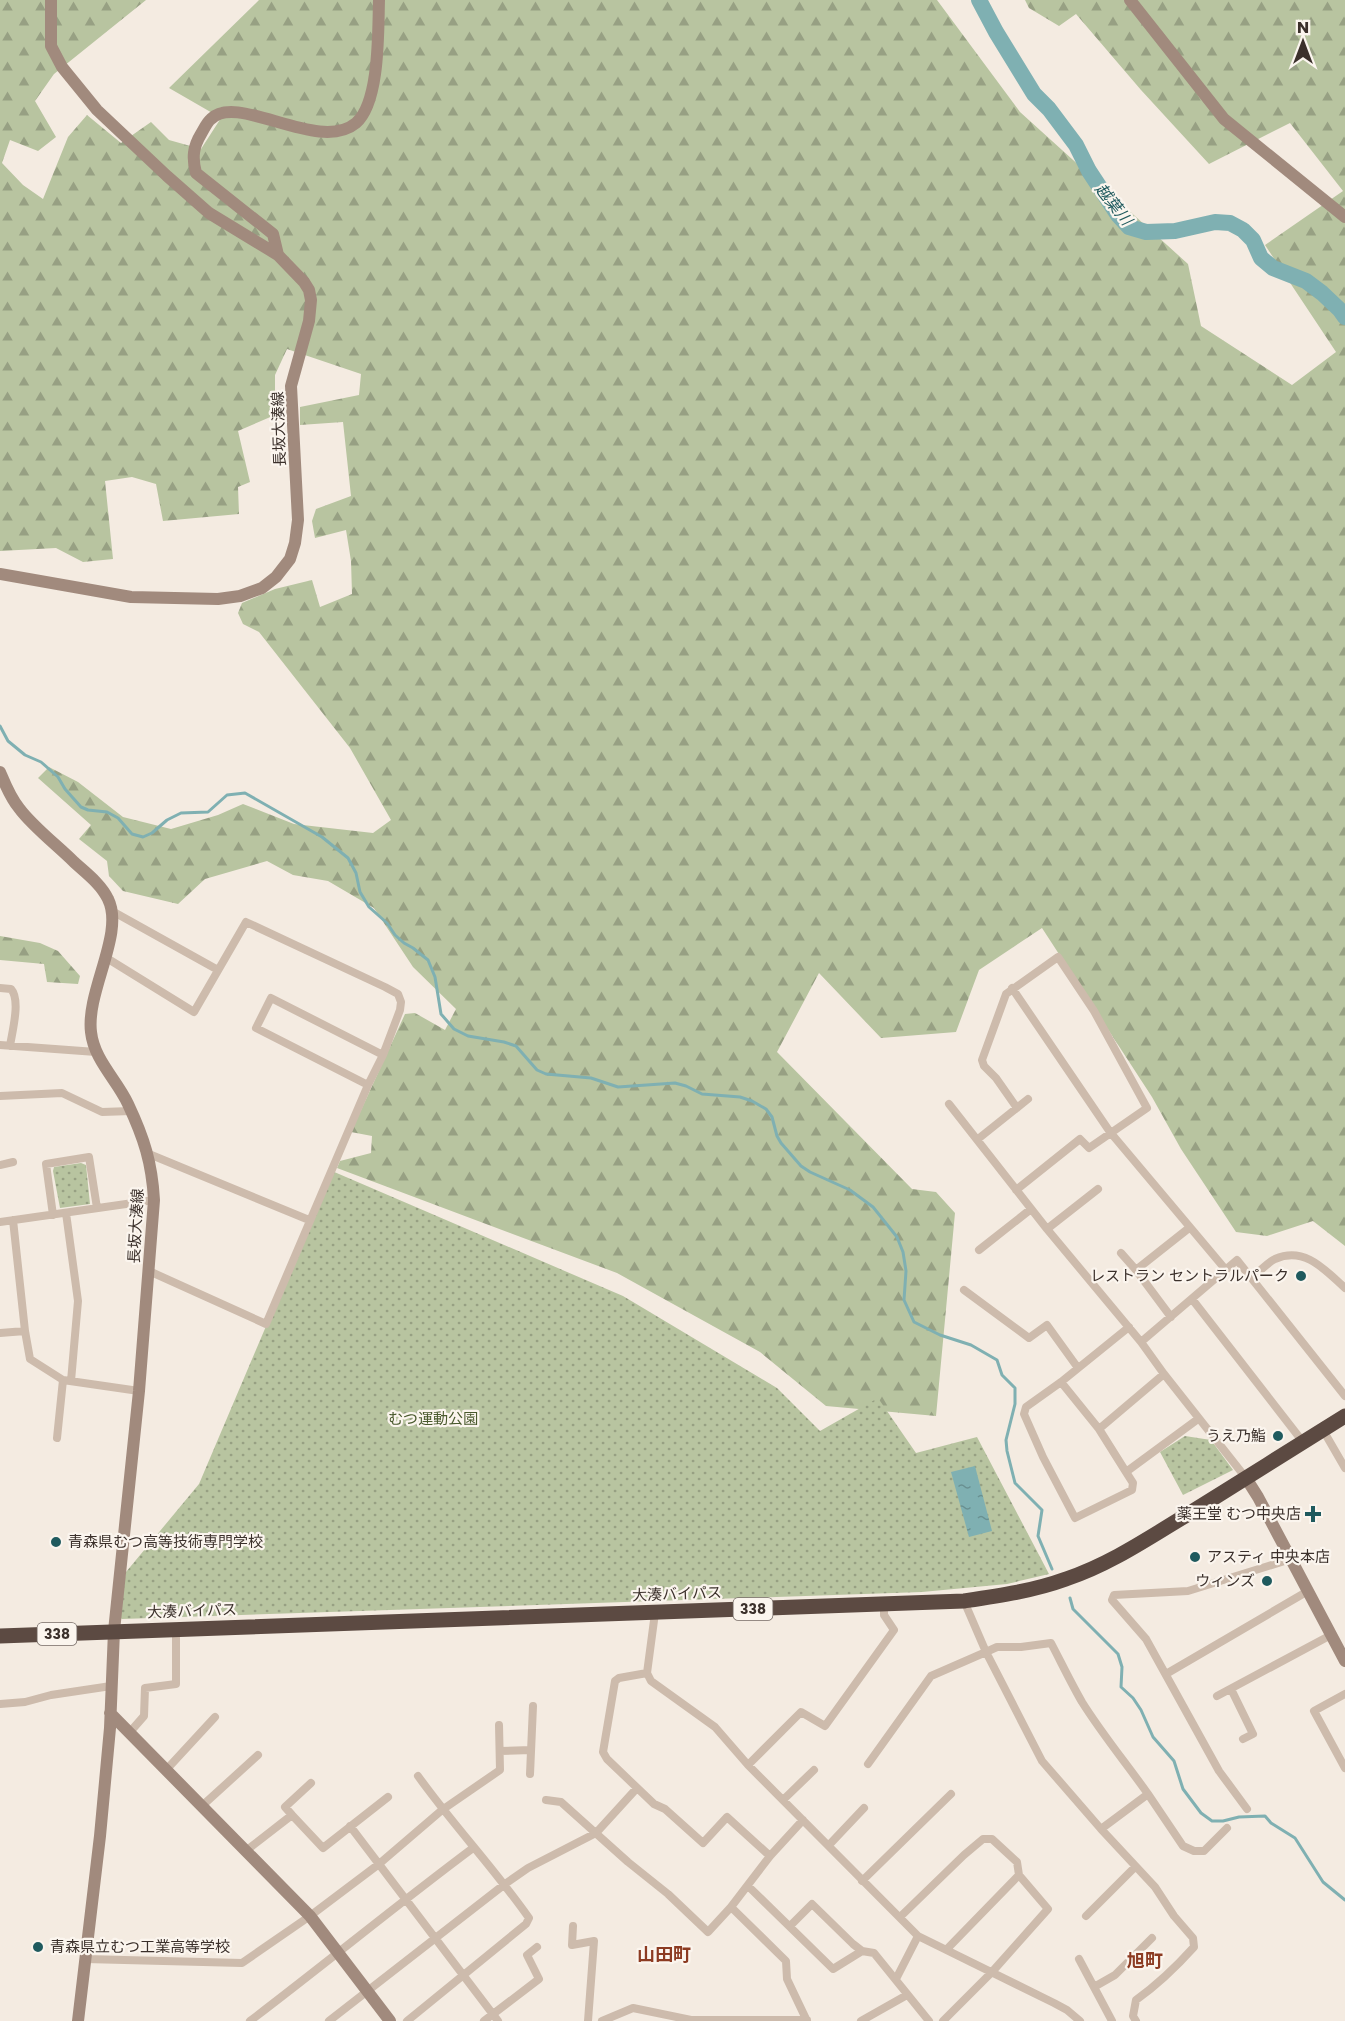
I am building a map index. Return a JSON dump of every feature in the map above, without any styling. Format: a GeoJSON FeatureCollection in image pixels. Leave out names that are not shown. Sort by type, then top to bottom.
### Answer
{"type":"FeatureCollection","features":[{"type":"Feature","properties":{"kind":"highway","name":"大湊バイパス"},"geometry":{"type":"LineString","coordinates":[[0,1636],[964,1601],[1032,1590],[1103,1564],[1345,1416]]}},
{"type":"Feature","properties":{"kind":"main road","name":"長坂大湊線"},"geometry":{"type":"LineString","coordinates":[[0,574],[131,597],[218,599],[240,596],[262,588],[276,577],[290,559],[298,520],[291,386],[309,321],[311,300],[304,282],[278,255],[209,213],[166,176],[97,110],[62,67],[51,46],[51,0]]}},
{"type":"Feature","properties":{"kind":"main road"},"geometry":{"type":"LineString","coordinates":[[278,255],[273,234],[196,173],[193,161],[194,150],[212,117],[226,112],[246,114],[325,133],[345,129],[356,123],[371,100],[378,46],[379,0]]}},
{"type":"Feature","properties":{"kind":"main road"},"geometry":{"type":"LineString","coordinates":[[1130,0],[1224,119],[1345,217]]}},
{"type":"Feature","properties":{"kind":"main road"},"geometry":{"type":"LineString","coordinates":[[0,772],[9,793],[20,810],[98,884],[110,902],[112,911]]}},
{"type":"Feature","properties":{"kind":"main road","name":"長坂大湊線"},"geometry":{"type":"LineString","coordinates":[[78,2021],[100,1836],[114,1631],[140,1391],[154,1200],[149,1154],[131,1111],[96,1052],[91,1034],[90,1014],[110,942],[112,911]]}},
{"type":"Feature","properties":{"kind":"main road"},"geometry":{"type":"LineString","coordinates":[[1246,1478],[1345,1661]]}},
{"type":"Feature","properties":{"kind":"main road"},"geometry":{"type":"LineString","coordinates":[[110,1713],[310,1916],[390,2021]]}},
{"type":"Feature","properties":{"kind":"street"},"geometry":{"type":"LineString","coordinates":[[112,911],[218,970]]}},
{"type":"Feature","properties":{"kind":"street"},"geometry":{"type":"LineString","coordinates":[[105,957],[194,1011],[246,922],[385,987],[398,994],[400,1002],[400,1010],[383,1055],[309,1220],[266,1324],[149,1271]]}},
{"type":"Feature","properties":{"kind":"street"},"geometry":{"type":"LineString","coordinates":[[1016,1190],[1080,1139],[1089,1148],[1148,1108],[1112,1041],[1058,957],[1006,994],[982,1060],[984,1066],[996,1078],[1017,1108]]}},
{"type":"Feature","properties":{"kind":"street"},"geometry":{"type":"LineString","coordinates":[[0,988],[11,989],[15,994],[10,1046]]}},
{"type":"Feature","properties":{"kind":"street"},"geometry":{"type":"LineString","coordinates":[[1012,988],[1110,1132],[1226,1270]]}},
{"type":"Feature","properties":{"kind":"street"},"geometry":{"type":"LineString","coordinates":[[368,1085],[256,1028],[271,998],[383,1055]]}},
{"type":"Feature","properties":{"kind":"street"},"geometry":{"type":"LineString","coordinates":[[0,1045],[96,1052]]}},
{"type":"Feature","properties":{"kind":"street"},"geometry":{"type":"LineString","coordinates":[[0,1096],[62,1093],[102,1112],[131,1111]]}},
{"type":"Feature","properties":{"kind":"street"},"geometry":{"type":"LineString","coordinates":[[978,1139],[1028,1099]]}},
{"type":"Feature","properties":{"kind":"street"},"geometry":{"type":"LineString","coordinates":[[949,1104],[1047,1229],[1141,1342],[1198,1419],[1246,1478]]}},
{"type":"Feature","properties":{"kind":"street"},"geometry":{"type":"LineString","coordinates":[[149,1154],[309,1220]]}},
{"type":"Feature","properties":{"kind":"street"},"geometry":{"type":"LineString","coordinates":[[53,1215],[46,1164],[57,1162],[89,1157],[97,1208]]}},
{"type":"Feature","properties":{"kind":"street"},"geometry":{"type":"LineString","coordinates":[[0,1165],[13,1162]]}},
{"type":"Feature","properties":{"kind":"street"},"geometry":{"type":"LineString","coordinates":[[1047,1229],[1098,1189]]}},
{"type":"Feature","properties":{"kind":"street"},"geometry":{"type":"LineString","coordinates":[[0,1222],[154,1200]]}},
{"type":"Feature","properties":{"kind":"street"},"geometry":{"type":"LineString","coordinates":[[979,1250],[1031,1209]]}},
{"type":"Feature","properties":{"kind":"street"},"geometry":{"type":"LineString","coordinates":[[57,1438],[78,1301],[66,1213]]}},
{"type":"Feature","properties":{"kind":"street"},"geometry":{"type":"LineString","coordinates":[[13,1221],[30,1359],[67,1380],[140,1391]]}},
{"type":"Feature","properties":{"kind":"street"},"geometry":{"type":"LineString","coordinates":[[1136,1270],[1189,1228]]}},
{"type":"Feature","properties":{"kind":"street"},"geometry":{"type":"LineString","coordinates":[[1121,1253],[1171,1317]]}},
{"type":"Feature","properties":{"kind":"street"},"geometry":{"type":"LineString","coordinates":[[1252,1278],[1274,1260],[1297,1254],[1314,1260],[1345,1288]]}},
{"type":"Feature","properties":{"kind":"street"},"geometry":{"type":"LineString","coordinates":[[1141,1342],[1237,1260],[1345,1396]]}},
{"type":"Feature","properties":{"kind":"street"},"geometry":{"type":"LineString","coordinates":[[964,1290],[1029,1338],[1047,1325],[1078,1368]]}},
{"type":"Feature","properties":{"kind":"street"},"geometry":{"type":"LineString","coordinates":[[1192,1299],[1303,1442]]}},
{"type":"Feature","properties":{"kind":"street"},"geometry":{"type":"LineString","coordinates":[[1061,1382],[1099,1429],[1133,1483],[1132,1490],[1074,1518],[1024,1414],[1026,1407],[1129,1327]]}},
{"type":"Feature","properties":{"kind":"street"},"geometry":{"type":"LineString","coordinates":[[0,1333],[25,1331]]}},
{"type":"Feature","properties":{"kind":"street"},"geometry":{"type":"LineString","coordinates":[[1099,1429],[1164,1374]]}},
{"type":"Feature","properties":{"kind":"street"},"geometry":{"type":"LineString","coordinates":[[1126,1472],[1198,1419]]}},
{"type":"Feature","properties":{"kind":"street"},"geometry":{"type":"LineString","coordinates":[[1323,1430],[1345,1468]]}},
{"type":"Feature","properties":{"kind":"street"},"geometry":{"type":"LineString","coordinates":[[1247,1809],[1219,1771],[1146,1639],[1112,1600],[1114,1595],[1188,1591],[1291,1559]]}},
{"type":"Feature","properties":{"kind":"street"},"geometry":{"type":"LineString","coordinates":[[1166,1674],[1308,1591]]}},
{"type":"Feature","properties":{"kind":"street"},"geometry":{"type":"LineString","coordinates":[[964,1601],[986,1652],[1042,1761],[1155,1887],[1174,1916],[1193,1938],[1194,1947],[1170,1972],[1136,2000],[1133,2016],[1136,2021]]}},
{"type":"Feature","properties":{"kind":"street"},"geometry":{"type":"LineString","coordinates":[[748,1765],[801,1712],[825,1726],[894,1630],[884,1615],[884,1604]]}},
{"type":"Feature","properties":{"kind":"street"},"geometry":{"type":"LineString","coordinates":[[655,1613],[647,1672],[651,1681],[715,1727],[748,1765],[918,1936],[1067,2010],[1080,2021]]}},
{"type":"Feature","properties":{"kind":"street"},"geometry":{"type":"LineString","coordinates":[[130,1732],[144,1716],[145,1688],[176,1684],[176,1630]]}},
{"type":"Feature","properties":{"kind":"street"},"geometry":{"type":"LineString","coordinates":[[1217,1696],[1331,1635]]}},
{"type":"Feature","properties":{"kind":"street"},"geometry":{"type":"LineString","coordinates":[[868,1764],[931,1676],[997,1647],[1051,1643],[1082,1701],[1183,1846],[1194,1851],[1204,1851],[1227,1828]]}},
{"type":"Feature","properties":{"kind":"street"},"geometry":{"type":"LineString","coordinates":[[647,1672],[619,1678],[615,1681],[603,1752],[607,1759],[654,1804],[666,1809],[703,1843],[727,1816],[770,1856]]}},
{"type":"Feature","properties":{"kind":"street"},"geometry":{"type":"LineString","coordinates":[[0,1704],[25,1702],[51,1695],[111,1686]]}},
{"type":"Feature","properties":{"kind":"street"},"geometry":{"type":"LineString","coordinates":[[1231,1689],[1253,1734],[1243,1739]]}},
{"type":"Feature","properties":{"kind":"street"},"geometry":{"type":"LineString","coordinates":[[1345,1694],[1314,1711],[1345,1768]]}},
{"type":"Feature","properties":{"kind":"street"},"geometry":{"type":"LineString","coordinates":[[531,1774],[533,1706]]}},
{"type":"Feature","properties":{"kind":"street"},"geometry":{"type":"LineString","coordinates":[[166,1769],[215,1717]]}},
{"type":"Feature","properties":{"kind":"street"},"geometry":{"type":"LineString","coordinates":[[85,1959],[242,1963],[310,1916],[379,1864],[442,1810],[500,1770],[499,1725]]}},
{"type":"Feature","properties":{"kind":"street"},"geometry":{"type":"LineString","coordinates":[[500,1751],[531,1750]]}},
{"type":"Feature","properties":{"kind":"street"},"geometry":{"type":"LineString","coordinates":[[203,1805],[258,1755]]}},
{"type":"Feature","properties":{"kind":"street"},"geometry":{"type":"LineString","coordinates":[[783,1800],[814,1770]]}},
{"type":"Feature","properties":{"kind":"street"},"geometry":{"type":"LineString","coordinates":[[406,2021],[526,1924],[529,1917],[505,1884],[442,1810],[418,1776]]}},
{"type":"Feature","properties":{"kind":"street"},"geometry":{"type":"LineString","coordinates":[[312,1783],[285,1807],[323,1848],[388,1797]]}},
{"type":"Feature","properties":{"kind":"street"},"geometry":{"type":"LineString","coordinates":[[329,2021],[505,1884],[528,1868],[596,1833],[637,1788]]}},
{"type":"Feature","properties":{"kind":"street"},"geometry":{"type":"LineString","coordinates":[[862,1881],[951,1794]]}},
{"type":"Feature","properties":{"kind":"street"},"geometry":{"type":"LineString","coordinates":[[1101,1829],[1148,1794]]}},
{"type":"Feature","properties":{"kind":"street"},"geometry":{"type":"LineString","coordinates":[[546,1800],[561,1802],[628,1862],[668,1894],[708,1932],[731,1907],[770,1856],[803,1820]]}},
{"type":"Feature","properties":{"kind":"street"},"geometry":{"type":"LineString","coordinates":[[829,1845],[864,1808]]}},
{"type":"Feature","properties":{"kind":"street"},"geometry":{"type":"LineString","coordinates":[[247,1850],[292,1815]]}},
{"type":"Feature","properties":{"kind":"street"},"geometry":{"type":"LineString","coordinates":[[350,1826],[496,2018]]}},
{"type":"Feature","properties":{"kind":"street"},"geometry":{"type":"LineString","coordinates":[[900,1917],[983,1839],[992,1839],[1017,1862],[1019,1875],[1048,1909],[992,1972],[943,2021]]}},
{"type":"Feature","properties":{"kind":"street"},"geometry":{"type":"LineString","coordinates":[[250,2021],[473,1848]]}},
{"type":"Feature","properties":{"kind":"street"},"geometry":{"type":"LineString","coordinates":[[1086,1916],[1135,1867]]}},
{"type":"Feature","properties":{"kind":"street"},"geometry":{"type":"LineString","coordinates":[[947,1949],[1019,1875]]}},
{"type":"Feature","properties":{"kind":"street"},"geometry":{"type":"LineString","coordinates":[[748,1886],[833,1969],[862,1952],[874,1953],[929,2021]]}},
{"type":"Feature","properties":{"kind":"street"},"geometry":{"type":"LineString","coordinates":[[790,1926],[812,1904],[862,1952]]}},
{"type":"Feature","properties":{"kind":"street"},"geometry":{"type":"LineString","coordinates":[[602,2021],[633,2008],[691,2020],[807,2020],[786,1979],[786,1961],[731,1907]]}},
{"type":"Feature","properties":{"kind":"street"},"geometry":{"type":"LineString","coordinates":[[573,1926],[572,1945],[594,1941],[588,2021]]}},
{"type":"Feature","properties":{"kind":"street"},"geometry":{"type":"LineString","coordinates":[[896,1979],[918,1936]]}},
{"type":"Feature","properties":{"kind":"street"},"geometry":{"type":"LineString","coordinates":[[1094,1987],[1115,1975],[1152,1938]]}},
{"type":"Feature","properties":{"kind":"street"},"geometry":{"type":"LineString","coordinates":[[484,2021],[496,2018],[539,1979],[527,1955],[537,1947]]}},
{"type":"Feature","properties":{"kind":"street"},"geometry":{"type":"LineString","coordinates":[[1079,1959],[1112,2021]]}},
{"type":"Feature","properties":{"kind":"street"},"geometry":{"type":"LineString","coordinates":[[861,2021],[907,1995]]}},
{"type":"Feature","properties":{"kind":"green space"},"geometry":{"type":"Polygon","coordinates":[[[0,0],[146,0],[54,74],[35,101],[56,137],[38,151],[10,140],[2,163],[23,185],[43,199],[68,137],[87,115],[121,143],[151,122],[169,140],[201,149],[221,118],[169,88],[259,0],[937,0],[1020,112],[1188,264],[1201,326],[1292,385],[1336,352],[1265,245],[1343,191],[1290,123],[1209,164],[1076,14],[1059,26],[1029,8],[1025,0],[1345,0],[1345,1246],[1313,1221],[1267,1236],[1236,1232],[1181,1149],[1152,1097],[1042,928],[979,970],[956,1032],[881,1038],[819,973],[777,1052],[912,1189],[936,1192],[955,1213],[936,1416],[826,1406],[760,1352],[617,1273],[337,1168],[340,1161],[371,1153],[372,1136],[351,1132],[405,1014],[415,1013],[445,1030],[456,1009],[413,967],[374,908],[328,881],[293,875],[267,861],[205,879],[178,904],[123,891],[109,876],[107,861],[79,839],[91,825],[38,778],[49,767],[78,782],[123,817],[171,829],[218,815],[243,804],[294,824],[373,833],[391,820],[350,748],[259,632],[243,624],[238,613],[242,603],[275,589],[312,580],[320,607],[352,594],[351,561],[346,530],[315,538],[312,521],[316,509],[351,496],[343,422],[300,425],[300,407],[359,395],[361,374],[287,349],[275,375],[275,415],[238,431],[250,482],[238,487],[239,514],[163,521],[156,484],[132,477],[105,481],[113,559],[83,562],[56,548],[0,551],[0,0]]]}},
{"type":"Feature","properties":{"kind":"green space"},"geometry":{"type":"Polygon","coordinates":[[[0,936],[40,943],[58,951],[80,976],[78,984],[47,982],[44,964],[0,960],[0,936]]]}},
{"type":"Feature","properties":{"kind":"green space"},"geometry":{"type":"Polygon","coordinates":[[[81,1163],[86,1165],[90,1204],[60,1208],[54,1167],[81,1163]]]}},
{"type":"Feature","properties":{"kind":"green space","name":"むつ運動公園"},"geometry":{"type":"Polygon","coordinates":[[[332,1171],[623,1296],[777,1388],[820,1431],[878,1398],[916,1453],[977,1437],[1049,1574],[1007,1584],[922,1592],[122,1619],[118,1616],[126,1572],[199,1484],[332,1171]]]}},
{"type":"Feature","properties":{"kind":"green space"},"geometry":{"type":"Polygon","coordinates":[[[1185,1436],[1211,1440],[1233,1470],[1183,1495],[1160,1452],[1185,1436]]]}},
{"type":"Feature","properties":{"kind":"water"},"geometry":{"type":"Polygon","coordinates":[[[975,1466],[992,1531],[969,1537],[951,1472],[975,1466]]]}},
{"type":"Feature","properties":{"kind":"waterway","name":"越葉川"},"geometry":{"type":"LineString","coordinates":[[979,0],[1034,94],[1049,109],[1076,145],[1089,171],[1118,215],[1129,227],[1146,232],[1175,231],[1215,222],[1230,223],[1243,230],[1253,240],[1261,258],[1273,268],[1306,281],[1322,293],[1345,317]]}},
{"type":"Feature","properties":{"kind":"waterway"},"geometry":{"type":"LineString","coordinates":[[0,726],[8,741],[25,755],[41,762],[58,777],[81,807],[107,812],[118,818],[132,834],[143,837],[181,813],[208,812],[227,795],[245,793],[322,837],[348,858],[356,873],[360,892],[369,907],[387,923],[395,935],[428,960],[435,977],[441,1014],[454,1029],[468,1036],[516,1046],[537,1070],[546,1074],[591,1078],[618,1087],[675,1083],[702,1094],[740,1097],[766,1109],[772,1117],[781,1143],[801,1166],[850,1190],[873,1207],[897,1237],[903,1252],[906,1271],[904,1300],[914,1322],[940,1335],[971,1345],[997,1360],[1002,1375],[1015,1388],[1015,1404],[1006,1440],[1007,1451],[1015,1483],[1042,1510],[1038,1536],[1052,1569]]}},
{"type":"Feature","properties":{"kind":"waterway"},"geometry":{"type":"LineString","coordinates":[[1070,1598],[1073,1609],[1118,1654],[1122,1667],[1121,1687],[1133,1698],[1153,1737],[1174,1761],[1183,1789],[1201,1813],[1212,1821],[1265,1816],[1271,1823],[1295,1838],[1323,1882],[1345,1900]]}},
{"type":"Feature","properties":{"kind":"place","name":"レストラン セントラルパーク"},"geometry":{"type":"Point","coordinates":[1301,1276]}},
{"type":"Feature","properties":{"kind":"place","name":"うえ乃鮨"},"geometry":{"type":"Point","coordinates":[1278,1436]}},
{"type":"Feature","properties":{"kind":"place","name":"薬王堂 むつ中央店"},"geometry":{"type":"Point","coordinates":[1313,1514]}},
{"type":"Feature","properties":{"kind":"place","name":"青森県むつ高等技術専門学校"},"geometry":{"type":"Point","coordinates":[56,1542]}},
{"type":"Feature","properties":{"kind":"place","name":"アスティ 中央本店"},"geometry":{"type":"Point","coordinates":[1195,1557]}},
{"type":"Feature","properties":{"kind":"place","name":"ウィンズ"},"geometry":{"type":"Point","coordinates":[1267,1581]}},
{"type":"Feature","properties":{"kind":"place","name":"青森県立むつ工業高等学校"},"geometry":{"type":"Point","coordinates":[38,1947]}},
{"type":"Feature","properties":{"kind":"district","name":"山田町"},"geometry":{"type":"Point","coordinates":[664,1955]}},
{"type":"Feature","properties":{"kind":"district","name":"旭町"},"geometry":{"type":"Point","coordinates":[1145,1961]}}]}
